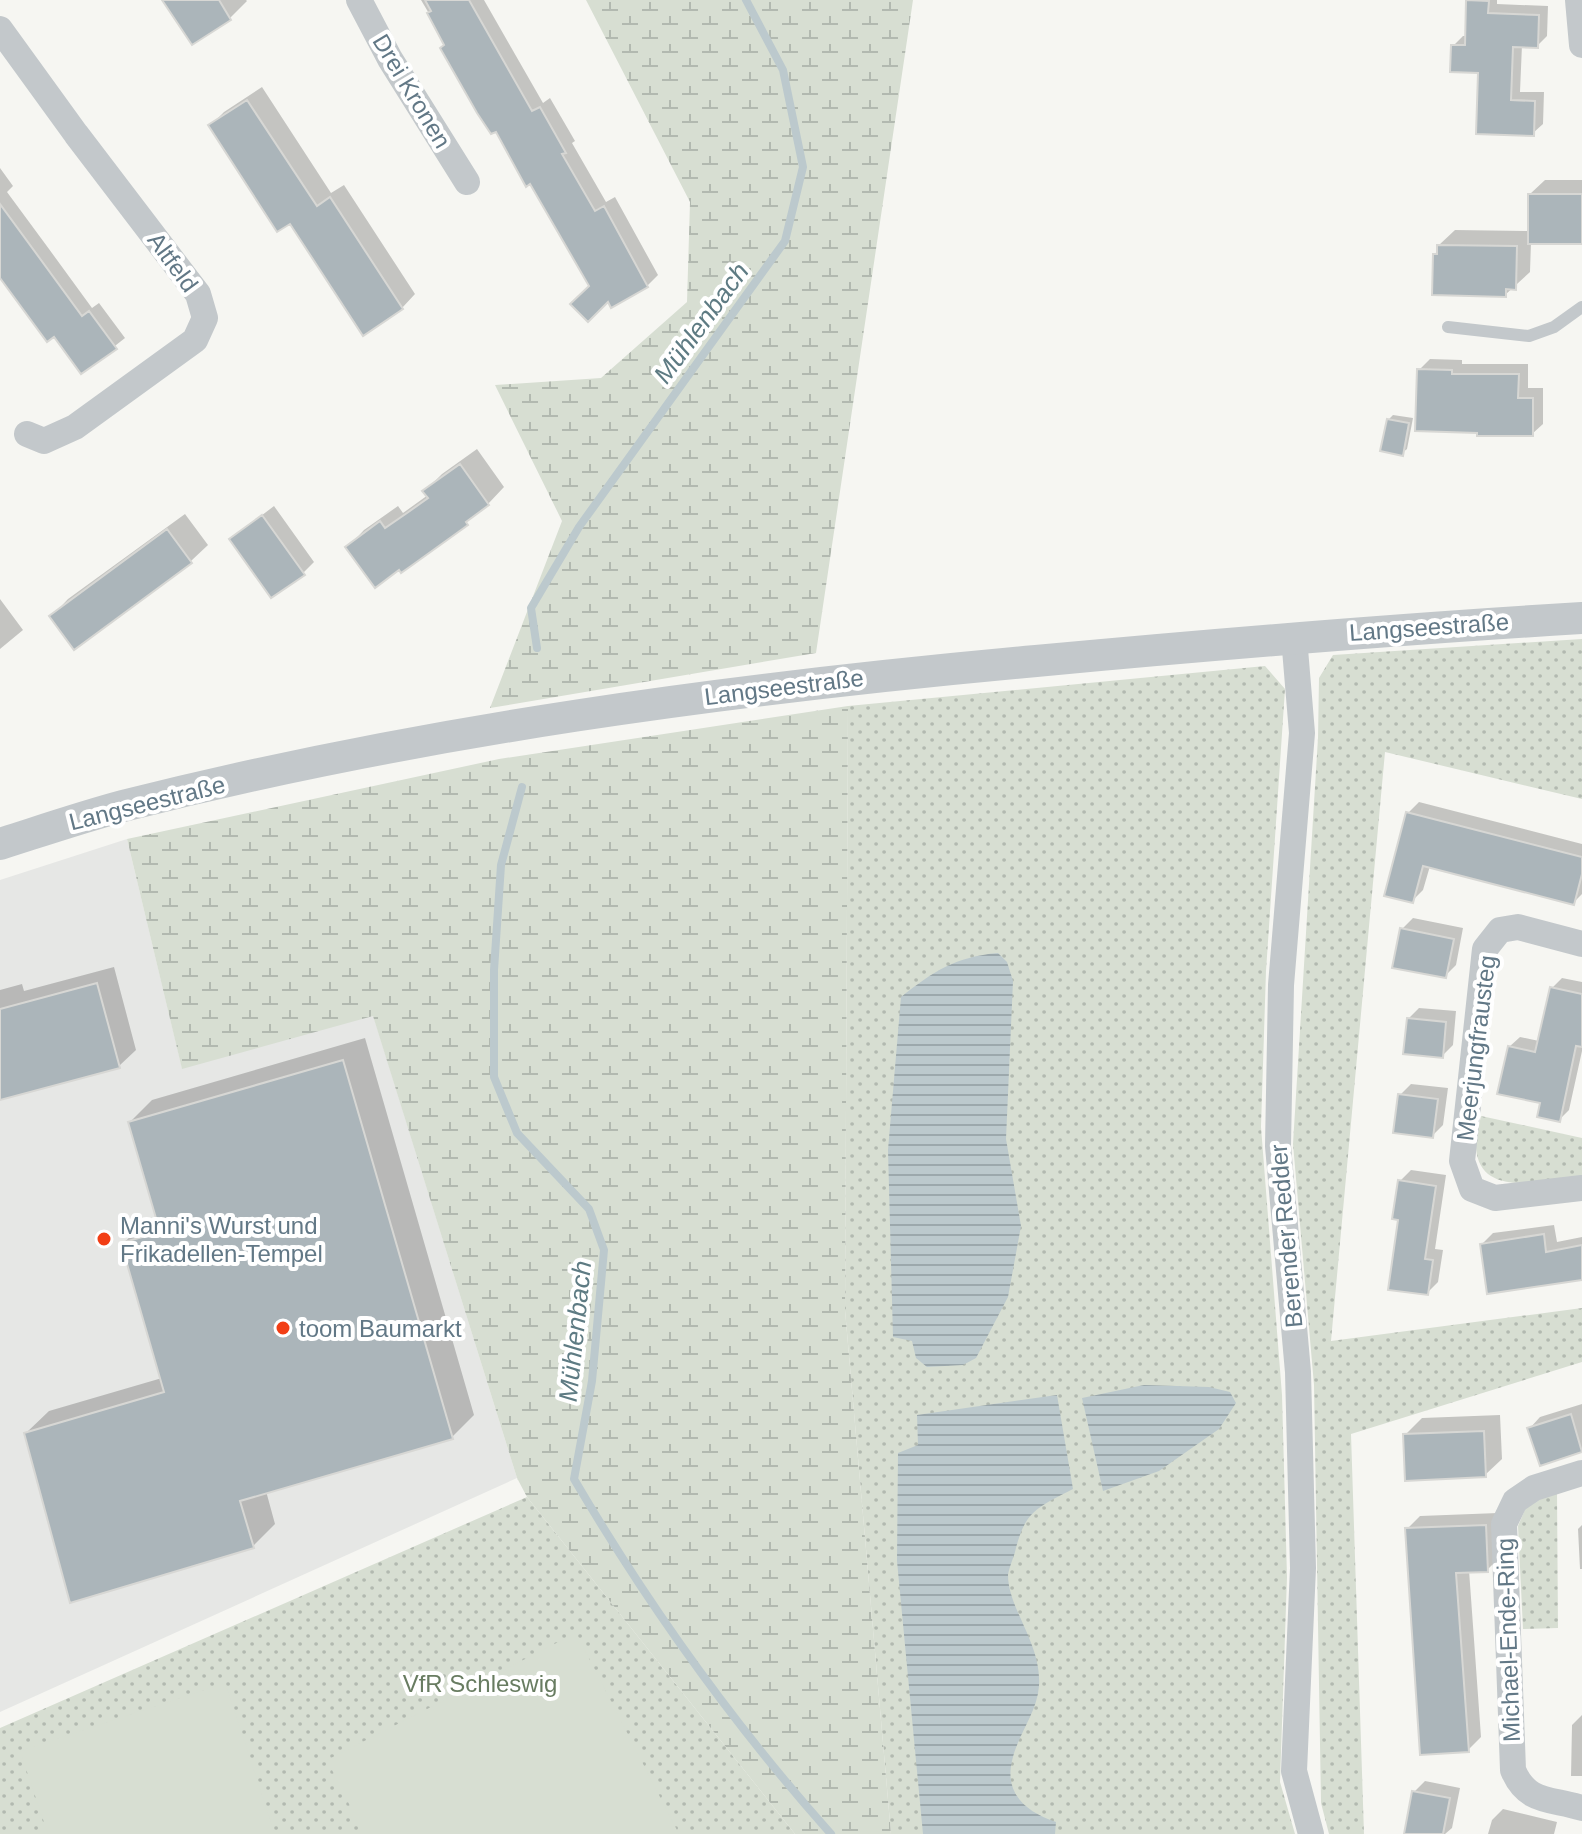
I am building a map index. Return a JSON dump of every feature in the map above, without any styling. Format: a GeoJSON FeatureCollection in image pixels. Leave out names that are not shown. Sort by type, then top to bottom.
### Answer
{"type":"FeatureCollection","features":[{"type":"Feature","properties":{"kind":"street","name":"Drei Kronen"},"geometry":{"type":"LineString","coordinates":[[359,0],[390,59],[467,182]]}},
{"type":"Feature","properties":{"kind":"street"},"geometry":{"type":"LineString","coordinates":[[1578,0],[1582,45]]}},
{"type":"Feature","properties":{"kind":"street","name":"Altfeld"},"geometry":{"type":"LineString","coordinates":[[0,29],[198,294],[205,318],[195,340],[75,427],[44,441],[27,434]]}},
{"type":"Feature","properties":{"kind":"street","name":"Langseestraße"},"geometry":{"type":"LineString","coordinates":[[0,844],[120,807],[306,765],[641,705],[847,678],[1294,637],[1582,618]]}},
{"type":"Feature","properties":{"kind":"street","name":"Berender Redder"},"geometry":{"type":"LineString","coordinates":[[1294,637],[1302,733],[1281,985],[1278,1146],[1298,1372],[1303,1568],[1294,1771],[1311,1834]]}},
{"type":"Feature","properties":{"kind":"street","name":"Meerjungfrausteg"},"geometry":{"type":"LineString","coordinates":[[1582,944],[1518,927],[1500,930],[1485,949],[1462,1161],[1472,1189],[1495,1198],[1582,1188]]}},
{"type":"Feature","properties":{"kind":"street","name":"Michael-Ende-Ring"},"geometry":{"type":"LineString","coordinates":[[1582,1473],[1534,1488],[1515,1501],[1504,1524],[1513,1770],[1520,1786],[1531,1795],[1582,1808]]}},
{"type":"Feature","properties":{"kind":"lane"},"geometry":{"type":"LineString","coordinates":[[1448,327],[1529,336],[1554,327],[1582,307]]}},
{"type":"Feature","properties":{"kind":"shaded area"},"geometry":{"type":"Polygon","coordinates":[[[127,839],[182,1068],[373,1015],[517,1478],[0,1712],[0,880],[127,839]]]}},
{"type":"Feature","properties":{"kind":"shaded area"},"geometry":{"type":"Polygon","coordinates":[[[998,953],[1007,962],[1013,981],[1006,1139],[1021,1226],[1008,1297],[976,1358],[963,1365],[927,1367],[916,1358],[912,1341],[893,1337],[888,1150],[901,997],[957,962],[998,953]]]}},
{"type":"Feature","properties":{"kind":"shaded area"},"geometry":{"type":"Polygon","coordinates":[[[1144,1385],[1209,1387],[1230,1392],[1236,1403],[1219,1429],[1159,1471],[1103,1491],[1082,1398],[1144,1385]]]}},
{"type":"Feature","properties":{"kind":"shaded area"},"geometry":{"type":"Polygon","coordinates":[[[1057,1395],[1073,1489],[1041,1506],[1028,1519],[1008,1575],[1013,1601],[1031,1641],[1039,1671],[1035,1706],[1015,1752],[1010,1773],[1020,1801],[1056,1822],[1055,1834],[923,1834],[897,1561],[898,1453],[918,1445],[917,1415],[1057,1395]]]}},
{"type":"Feature","properties":{"kind":"green space"},"geometry":{"type":"Polygon","coordinates":[[[586,0],[913,0],[816,653],[490,708],[562,521],[495,385],[601,378],[687,302],[690,202],[586,0]]]}},
{"type":"Feature","properties":{"kind":"green space"},"geometry":{"type":"Polygon","coordinates":[[[1582,639],[1582,799],[1385,752],[1331,1341],[1582,1308],[1582,1362],[1351,1434],[1364,1834],[1329,1834],[1321,1803],[1314,1385],[1293,1144],[1319,678],[1333,655],[1582,639]]]}},
{"type":"Feature","properties":{"kind":"green space"},"geometry":{"type":"Polygon","coordinates":[[[1265,666],[1285,689],[1266,971],[1261,1127],[1282,1395],[1287,1577],[1280,1782],[1295,1834],[891,1834],[845,1310],[848,706],[1265,666]]]}},
{"type":"Feature","properties":{"kind":"green space"},"geometry":{"type":"Polygon","coordinates":[[[848,706],[845,1310],[891,1834],[795,1834],[527,1497],[517,1478],[373,1016],[182,1069],[127,839],[499,759],[848,706]]]}},
{"type":"Feature","properties":{"kind":"green space"},"geometry":{"type":"Polygon","coordinates":[[[1481,1116],[1582,1138],[1582,1176],[1517,1183],[1489,1175],[1480,1164],[1476,1148],[1481,1116]]]}},
{"type":"Feature","properties":{"kind":"green space"},"geometry":{"type":"Polygon","coordinates":[[[1557,1491],[1558,1628],[1523,1629],[1518,1526],[1527,1505],[1557,1491]]]}},
{"type":"Feature","properties":{"kind":"green space","name":"VfR Schleswig"},"geometry":{"type":"Polygon","coordinates":[[[527,1497],[795,1834],[0,1834],[0,1728],[527,1497]]]}},
{"type":"Feature","properties":{"kind":"green space"},"geometry":{"type":"Polygon","coordinates":[[[576,1633],[679,1834],[364,1834],[327,1760],[576,1633]]]}},
{"type":"Feature","properties":{"kind":"green space"},"geometry":{"type":"Polygon","coordinates":[[[225,1683],[275,1834],[48,1834],[20,1751],[225,1683]]]}},
{"type":"Feature","properties":{"kind":"building"},"geometry":{"type":"Polygon","coordinates":[[[162,0],[219,0],[231,20],[192,45],[162,0]]]}},
{"type":"Feature","properties":{"kind":"building"},"geometry":{"type":"Polygon","coordinates":[[[425,0],[469,0],[532,111],[540,107],[566,153],[562,154],[595,211],[604,206],[648,287],[611,308],[608,302],[588,322],[570,304],[589,286],[530,184],[526,187],[496,132],[491,134],[477,113],[440,48],[444,45],[427,13],[431,11],[425,0]]]}},
{"type":"Feature","properties":{"kind":"building"},"geometry":{"type":"Polygon","coordinates":[[[1466,0],[1489,1],[1488,13],[1539,15],[1538,48],[1513,47],[1511,100],[1535,101],[1534,136],[1476,134],[1478,73],[1450,72],[1451,45],[1465,45],[1466,0]]]}},
{"type":"Feature","properties":{"kind":"building"},"geometry":{"type":"Polygon","coordinates":[[[247,100],[317,206],[330,197],[403,309],[363,336],[290,224],[277,232],[208,125],[247,100]]]}},
{"type":"Feature","properties":{"kind":"building"},"geometry":{"type":"Polygon","coordinates":[[[1528,194],[1582,194],[1582,244],[1528,244],[1528,194]]]}},
{"type":"Feature","properties":{"kind":"building"},"geometry":{"type":"Polygon","coordinates":[[[0,204],[82,316],[89,311],[117,349],[81,374],[54,337],[47,342],[0,278],[0,204]]]}},
{"type":"Feature","properties":{"kind":"building"},"geometry":{"type":"Polygon","coordinates":[[[1437,245],[1517,246],[1516,290],[1506,289],[1506,297],[1432,295],[1433,254],[1437,254],[1437,245]]]}},
{"type":"Feature","properties":{"kind":"building"},"geometry":{"type":"Polygon","coordinates":[[[1417,369],[1452,370],[1452,374],[1519,374],[1518,398],[1533,398],[1533,436],[1415,431],[1417,369]]]}},
{"type":"Feature","properties":{"kind":"building"},"geometry":{"type":"Polygon","coordinates":[[[1387,419],[1409,423],[1403,456],[1380,451],[1387,419]]]}},
{"type":"Feature","properties":{"kind":"building"},"geometry":{"type":"Polygon","coordinates":[[[460,464],[489,505],[466,522],[468,525],[375,588],[345,547],[380,521],[385,528],[428,498],[422,491],[460,464]]]}},
{"type":"Feature","properties":{"kind":"building"},"geometry":{"type":"Polygon","coordinates":[[[262,515],[305,575],[271,598],[229,539],[262,515]]]}},
{"type":"Feature","properties":{"kind":"building"},"geometry":{"type":"Polygon","coordinates":[[[167,529],[192,563],[74,650],[49,616],[167,529]]]}},
{"type":"Feature","properties":{"kind":"building"},"geometry":{"type":"Polygon","coordinates":[[[1406,812],[1582,857],[1582,874],[1574,905],[1423,866],[1413,903],[1384,896],[1406,812]]]}},
{"type":"Feature","properties":{"kind":"building"},"geometry":{"type":"Polygon","coordinates":[[[1400,928],[1454,939],[1446,978],[1392,968],[1400,928]]]}},
{"type":"Feature","properties":{"kind":"building"},"geometry":{"type":"Polygon","coordinates":[[[97,983],[120,1068],[0,1100],[0,1009],[97,983]]]}},
{"type":"Feature","properties":{"kind":"building"},"geometry":{"type":"Polygon","coordinates":[[[1550,987],[1582,994],[1582,1047],[1576,1046],[1560,1122],[1537,1117],[1540,1103],[1497,1094],[1508,1046],[1535,1052],[1550,987]]]}},
{"type":"Feature","properties":{"kind":"building"},"geometry":{"type":"Polygon","coordinates":[[[1407,1018],[1446,1022],[1443,1058],[1403,1054],[1407,1018]]]}},
{"type":"Feature","properties":{"kind":"building","name":"toom Baumarkt"},"geometry":{"type":"Polygon","coordinates":[[[343,1060],[453,1439],[240,1501],[254,1548],[70,1603],[24,1433],[164,1392],[121,1243],[160,1232],[128,1122],[343,1060]]]}},
{"type":"Feature","properties":{"kind":"building"},"geometry":{"type":"Polygon","coordinates":[[[1398,1094],[1438,1099],[1433,1138],[1393,1133],[1398,1094]]]}},
{"type":"Feature","properties":{"kind":"building"},"geometry":{"type":"Polygon","coordinates":[[[1398,1180],[1436,1186],[1425,1259],[1433,1260],[1428,1295],[1388,1290],[1398,1220],[1392,1219],[1398,1180]]]}},
{"type":"Feature","properties":{"kind":"building"},"geometry":{"type":"Polygon","coordinates":[[[1544,1234],[1546,1252],[1582,1245],[1582,1280],[1487,1294],[1480,1244],[1544,1234]]]}},
{"type":"Feature","properties":{"kind":"building"},"geometry":{"type":"Polygon","coordinates":[[[1571,1414],[1582,1452],[1540,1466],[1527,1428],[1571,1414]]]}},
{"type":"Feature","properties":{"kind":"building"},"geometry":{"type":"Polygon","coordinates":[[[1484,1431],[1486,1477],[1405,1481],[1403,1434],[1484,1431]]]}},
{"type":"Feature","properties":{"kind":"building"},"geometry":{"type":"Polygon","coordinates":[[[1486,1525],[1488,1572],[1456,1573],[1469,1752],[1420,1755],[1405,1528],[1486,1525]]]}},
{"type":"Feature","properties":{"kind":"building"},"geometry":{"type":"Polygon","coordinates":[[[1412,1791],[1450,1798],[1443,1834],[1404,1834],[1412,1791]]]}},
{"type":"Feature","properties":{"kind":"waterway","name":"Mühlenbach"},"geometry":{"type":"LineString","coordinates":[[537,648],[531,608],[579,527],[785,241],[803,167],[783,70],[746,0]]}},
{"type":"Feature","properties":{"kind":"waterway","name":"Mühlenbach"},"geometry":{"type":"LineString","coordinates":[[522,787],[501,865],[494,970],[494,1077],[517,1133],[589,1209],[604,1250],[592,1381],[574,1479],[694,1663],[760,1750],[831,1834]]}},
{"type":"Feature","properties":{"kind":"place","name":"Manni's Wurst und Frikadellen-Tempel"},"geometry":{"type":"Point","coordinates":[104,1239]}},
{"type":"Feature","properties":{"kind":"place","name":"toom Baumarkt"},"geometry":{"type":"Point","coordinates":[283,1328]}}]}
